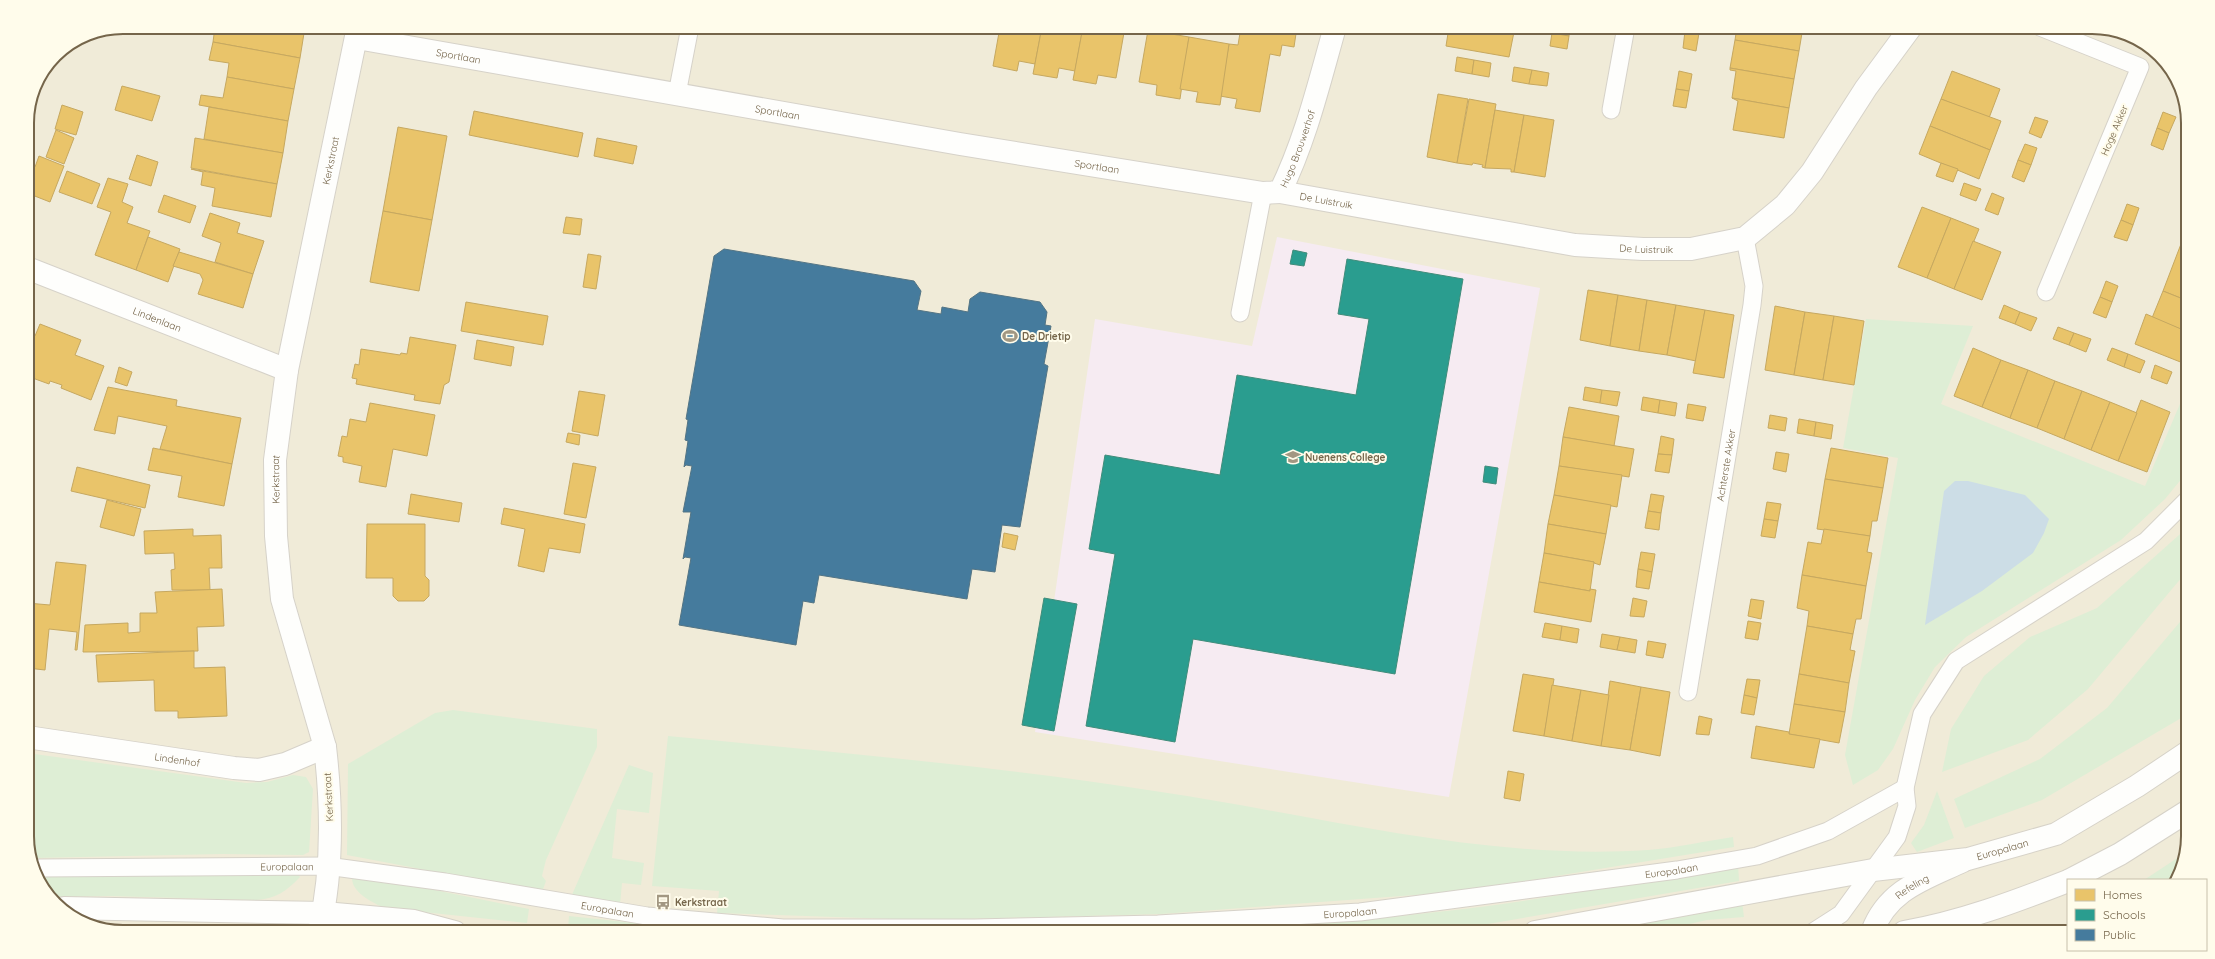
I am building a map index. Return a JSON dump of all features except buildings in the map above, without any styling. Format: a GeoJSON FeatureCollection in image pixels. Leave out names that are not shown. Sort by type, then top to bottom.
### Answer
{"type":"FeatureCollection","features":[{"type":"Feature","properties":{"kind":"street","name":"Kerkstraat"},"geometry":{"type":"LineString","coordinates":[[321,922],[330,820],[325,747],[282,599],[278,560],[275,460],[287,370],[358,34]]}},
{"type":"Feature","properties":{"kind":"street","name":"Sportlaan"},"geometry":{"type":"LineString","coordinates":[[368,34],[677,94],[960,144],[1272,192]]}},
{"type":"Feature","properties":{"kind":"street","name":"Hugo Brouwerhof"},"geometry":{"type":"LineString","coordinates":[[1272,192],[1293,165],[1310,117],[1333,34]]}},
{"type":"Feature","properties":{"kind":"street","name":"De Luistruik"},"geometry":{"type":"LineString","coordinates":[[1272,192],[1575,245],[1643,249],[1691,249],[1745,238],[1785,205],[1812,172],[1866,88],[1906,34]]}},
{"type":"Feature","properties":{"kind":"street","name":"Lindenlaan"},"geometry":{"type":"LineString","coordinates":[[34,271],[287,370]]}},
{"type":"Feature","properties":{"kind":"street","name":"Lindenhof"},"geometry":{"type":"LineString","coordinates":[[34,738],[234,768],[259,770],[285,764],[325,747]]}},
{"type":"Feature","properties":{"kind":"street","name":"Europalaan"},"geometry":{"type":"LineString","coordinates":[[1573,925],[1873,870],[1968,859],[2056,834],[2137,786],[2181,757]]}},
{"type":"Feature","properties":{"kind":"street"},"geometry":{"type":"LineString","coordinates":[[2071,879],[2120,854],[2181,815]]}},
{"type":"Feature","properties":{"kind":"street","name":"Refeling"},"geometry":{"type":"LineString","coordinates":[[1875,925],[1888,904],[1904,889],[1968,859]]}},
{"type":"Feature","properties":{"kind":"street"},"geometry":{"type":"LineString","coordinates":[[1945,925],[1985,912],[2067,881]]}},
{"type":"Feature","properties":{"kind":"street"},"geometry":{"type":"LineString","coordinates":[[71,908],[321,922],[414,921],[429,925]]}},
{"type":"Feature","properties":{"kind":"lane"},"geometry":{"type":"LineString","coordinates":[[677,94],[689,34]]}},
{"type":"Feature","properties":{"kind":"lane"},"geometry":{"type":"LineString","coordinates":[[1611,110],[1625,34]]}},
{"type":"Feature","properties":{"kind":"lane","name":"Hoge Akker"},"geometry":{"type":"LineString","coordinates":[[2046,292],[2140,67],[2058,34]]}},
{"type":"Feature","properties":{"kind":"lane"},"geometry":{"type":"LineString","coordinates":[[1240,313],[1272,192]]}},
{"type":"Feature","properties":{"kind":"lane","name":"Achterste Akker"},"geometry":{"type":"LineString","coordinates":[[1688,692],[1752,305],[1754,286],[1745,238]]}},
{"type":"Feature","properties":{"kind":"lane"},"geometry":{"type":"LineString","coordinates":[[1824,925],[1841,914],[1897,837],[1907,806],[1905,788],[1922,714],[1956,661],[2146,541],[2181,506]]}},
{"type":"Feature","properties":{"kind":"lane","name":"Europalaan"},"geometry":{"type":"LineString","coordinates":[[1112,925],[1158,924],[1360,912],[1677,870],[1757,856],[1828,831],[1905,788]]}},
{"type":"Feature","properties":{"kind":"lane","name":"Europalaan"},"geometry":{"type":"LineString","coordinates":[[40,868],[327,866],[445,882],[647,916],[749,925]]}},
{"type":"Feature","properties":{"kind":"shaded area"},"geometry":{"type":"Polygon","coordinates":[[[117,34],[2098,34],[2126,41],[2146,52],[2163,69],[2174,89],[2178,100],[2181,117],[2181,836],[2178,859],[2174,870],[2170,879],[2067,879],[2067,925],[123,925],[100,922],[89,918],[69,907],[52,890],[39,865],[34,842],[34,117],[37,100],[43,84],[52,69],[60,60],[69,52],[84,43],[117,34]]]}},
{"type":"Feature","properties":{"kind":"shaded area","name":"Nuenens College"},"geometry":{"type":"Polygon","coordinates":[[[1277,237],[1540,288],[1449,797],[1035,732],[1095,319],[1252,346],[1277,237]]]}},
{"type":"Feature","properties":{"kind":"shaded area"},"geometry":{"type":"Polygon","coordinates":[[[1955,481],[1968,481],[2025,495],[2049,519],[2044,533],[2033,553],[1982,591],[1925,625],[1944,491],[1955,481]]]}},
{"type":"Feature","properties":{"kind":"green space"},"geometry":{"type":"Polygon","coordinates":[[[1866,319],[1973,326],[1941,404],[2145,486],[2181,401],[2181,480],[2165,499],[2121,540],[1966,637],[1935,667],[1915,700],[1893,749],[1878,770],[1853,785],[1845,755],[1898,458],[1843,448],[1866,319]]]}},
{"type":"Feature","properties":{"kind":"green space"},"geometry":{"type":"Polygon","coordinates":[[[2181,533],[2181,578],[2088,689],[2028,740],[1942,772],[1951,729],[1984,676],[2030,637],[2097,608],[2181,533]]]}},
{"type":"Feature","properties":{"kind":"green space"},"geometry":{"type":"Polygon","coordinates":[[[2181,621],[2181,718],[2042,800],[1965,828],[1954,799],[2040,759],[2107,708],[2181,621]]]}},
{"type":"Feature","properties":{"kind":"green space"},"geometry":{"type":"Polygon","coordinates":[[[453,710],[597,729],[597,747],[546,860],[542,876],[546,881],[542,892],[347,855],[348,764],[435,713],[453,710]]]}},
{"type":"Feature","properties":{"kind":"green space"},"geometry":{"type":"Polygon","coordinates":[[[668,736],[915,760],[1099,783],[1464,843],[1525,849],[1587,852],[1659,849],[1733,837],[1734,847],[1442,893],[1161,914],[924,920],[717,913],[719,891],[652,886],[668,736]]]}},
{"type":"Feature","properties":{"kind":"green space"},"geometry":{"type":"Polygon","coordinates":[[[34,754],[246,783],[267,782],[293,775],[306,777],[313,789],[309,852],[303,855],[223,854],[37,858],[34,842],[34,754]]]}},
{"type":"Feature","properties":{"kind":"green space"},"geometry":{"type":"Polygon","coordinates":[[[629,765],[653,773],[649,813],[617,809],[612,858],[644,863],[641,885],[622,883],[620,905],[571,897],[629,765]]]}},
{"type":"Feature","properties":{"kind":"green space"},"geometry":{"type":"Polygon","coordinates":[[[1937,791],[1954,838],[1917,852],[1911,843],[1924,825],[1937,791]]]}},
{"type":"Feature","properties":{"kind":"green space"},"geometry":{"type":"Polygon","coordinates":[[[2178,857],[2170,879],[2146,879],[2178,857]]]}},
{"type":"Feature","properties":{"kind":"green space"},"geometry":{"type":"Polygon","coordinates":[[[1738,864],[1739,881],[1482,925],[1279,925],[1335,922],[1483,907],[1738,864]]]}},
{"type":"Feature","properties":{"kind":"green space"},"geometry":{"type":"Polygon","coordinates":[[[297,873],[300,877],[285,890],[275,896],[256,900],[109,896],[58,897],[44,877],[297,873]]]}},
{"type":"Feature","properties":{"kind":"green space"},"geometry":{"type":"Polygon","coordinates":[[[352,878],[395,882],[529,909],[527,923],[385,908],[359,893],[355,888],[352,878]]]}},
{"type":"Feature","properties":{"kind":"green space"},"geometry":{"type":"Polygon","coordinates":[[[1742,901],[1744,917],[1707,920],[1685,925],[1601,925],[1742,901]]]}},
{"type":"Feature","properties":{"kind":"green space"},"geometry":{"type":"Polygon","coordinates":[[[569,916],[653,925],[568,925],[569,916]]]}},
{"type":"Feature","properties":{"kind":"place","name":"De Drietip"},"geometry":{"type":"Point","coordinates":[1010,336]}},
{"type":"Feature","properties":{"kind":"place","name":"Nuenens College"},"geometry":{"type":"Point","coordinates":[1293,457]}},
{"type":"Feature","properties":{"kind":"place","name":"Kerkstraat"},"geometry":{"type":"Point","coordinates":[663,902]}}]}
